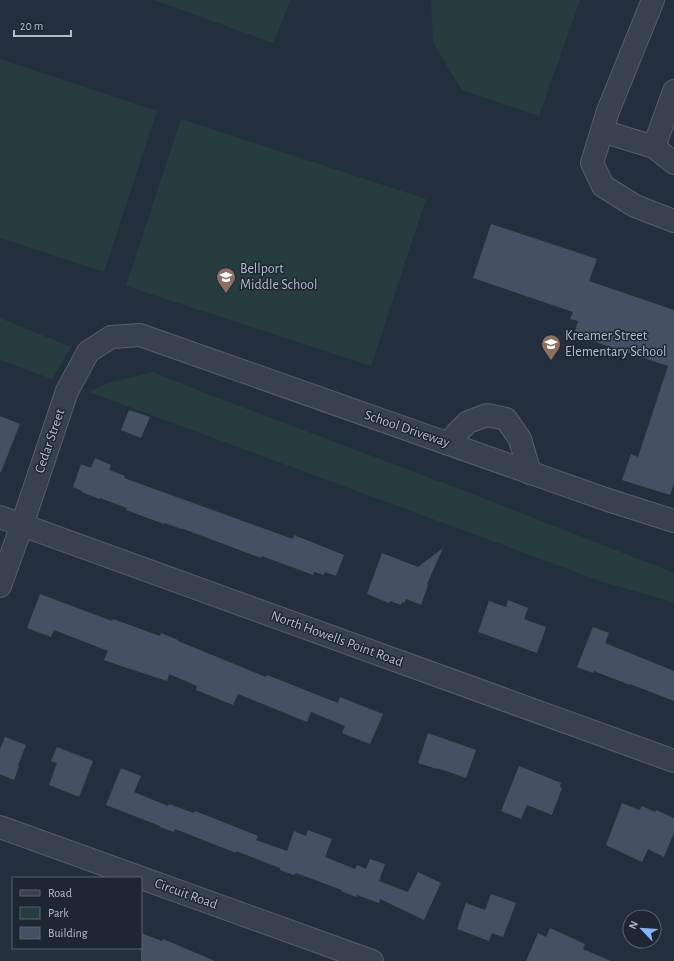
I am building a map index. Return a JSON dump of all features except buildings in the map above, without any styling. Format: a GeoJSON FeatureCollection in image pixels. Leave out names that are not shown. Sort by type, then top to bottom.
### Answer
{"type":"FeatureCollection","features":[{"type":"Feature","properties":{"kind":"street"},"geometry":{"type":"LineString","coordinates":[[653,0],[608,111],[592,163],[603,186],[634,206],[674,220]]}},
{"type":"Feature","properties":{"kind":"street"},"geometry":{"type":"LineString","coordinates":[[654,147],[674,91]]}},
{"type":"Feature","properties":{"kind":"street"},"geometry":{"type":"LineString","coordinates":[[602,131],[654,147],[674,162]]}},
{"type":"Feature","properties":{"kind":"street","name":"School Driveway"},"geometry":{"type":"LineString","coordinates":[[140,335],[530,473],[674,521]]}},
{"type":"Feature","properties":{"kind":"street","name":"Cedar Street"},"geometry":{"type":"LineString","coordinates":[[0,586],[67,391],[88,352],[111,337],[140,335]]}},
{"type":"Feature","properties":{"kind":"street"},"geometry":{"type":"LineString","coordinates":[[448,444],[457,432],[468,422],[487,415],[506,419],[520,439],[530,473]]}},
{"type":"Feature","properties":{"kind":"street","name":"North Howells Point Road"},"geometry":{"type":"LineString","coordinates":[[0,517],[674,761]]}},
{"type":"Feature","properties":{"kind":"street","name":"Circuit Road"},"geometry":{"type":"LineString","coordinates":[[0,827],[139,877]]}},
{"type":"Feature","properties":{"kind":"street","name":"Circuit Road"},"geometry":{"type":"LineString","coordinates":[[142,878],[372,961]]}},
{"type":"Feature","properties":{"kind":"green space"},"geometry":{"type":"Polygon","coordinates":[[[154,0],[291,0],[273,43],[154,0]]]}},
{"type":"Feature","properties":{"kind":"green space"},"geometry":{"type":"Polygon","coordinates":[[[431,0],[580,0],[539,116],[462,90],[433,43],[431,0]]]}},
{"type":"Feature","properties":{"kind":"green space"},"geometry":{"type":"Polygon","coordinates":[[[0,59],[157,111],[104,272],[0,238],[0,59]]]}},
{"type":"Feature","properties":{"kind":"green space"},"geometry":{"type":"Polygon","coordinates":[[[181,119],[426,199],[371,366],[126,286],[181,119]]]}},
{"type":"Feature","properties":{"kind":"green space"},"geometry":{"type":"Polygon","coordinates":[[[0,318],[71,347],[52,379],[0,360],[0,318]]]}},
{"type":"Feature","properties":{"kind":"green space"},"geometry":{"type":"Polygon","coordinates":[[[153,372],[470,493],[674,573],[674,602],[603,582],[89,392],[108,383],[153,372]]]}},
{"type":"Feature","properties":{"kind":"place","name":"Bellport Middle School"},"geometry":{"type":"Point","coordinates":[226,294]}},
{"type":"Feature","properties":{"kind":"place","name":"Kreamer Street Elementary School"},"geometry":{"type":"Point","coordinates":[551,361]}}]}
